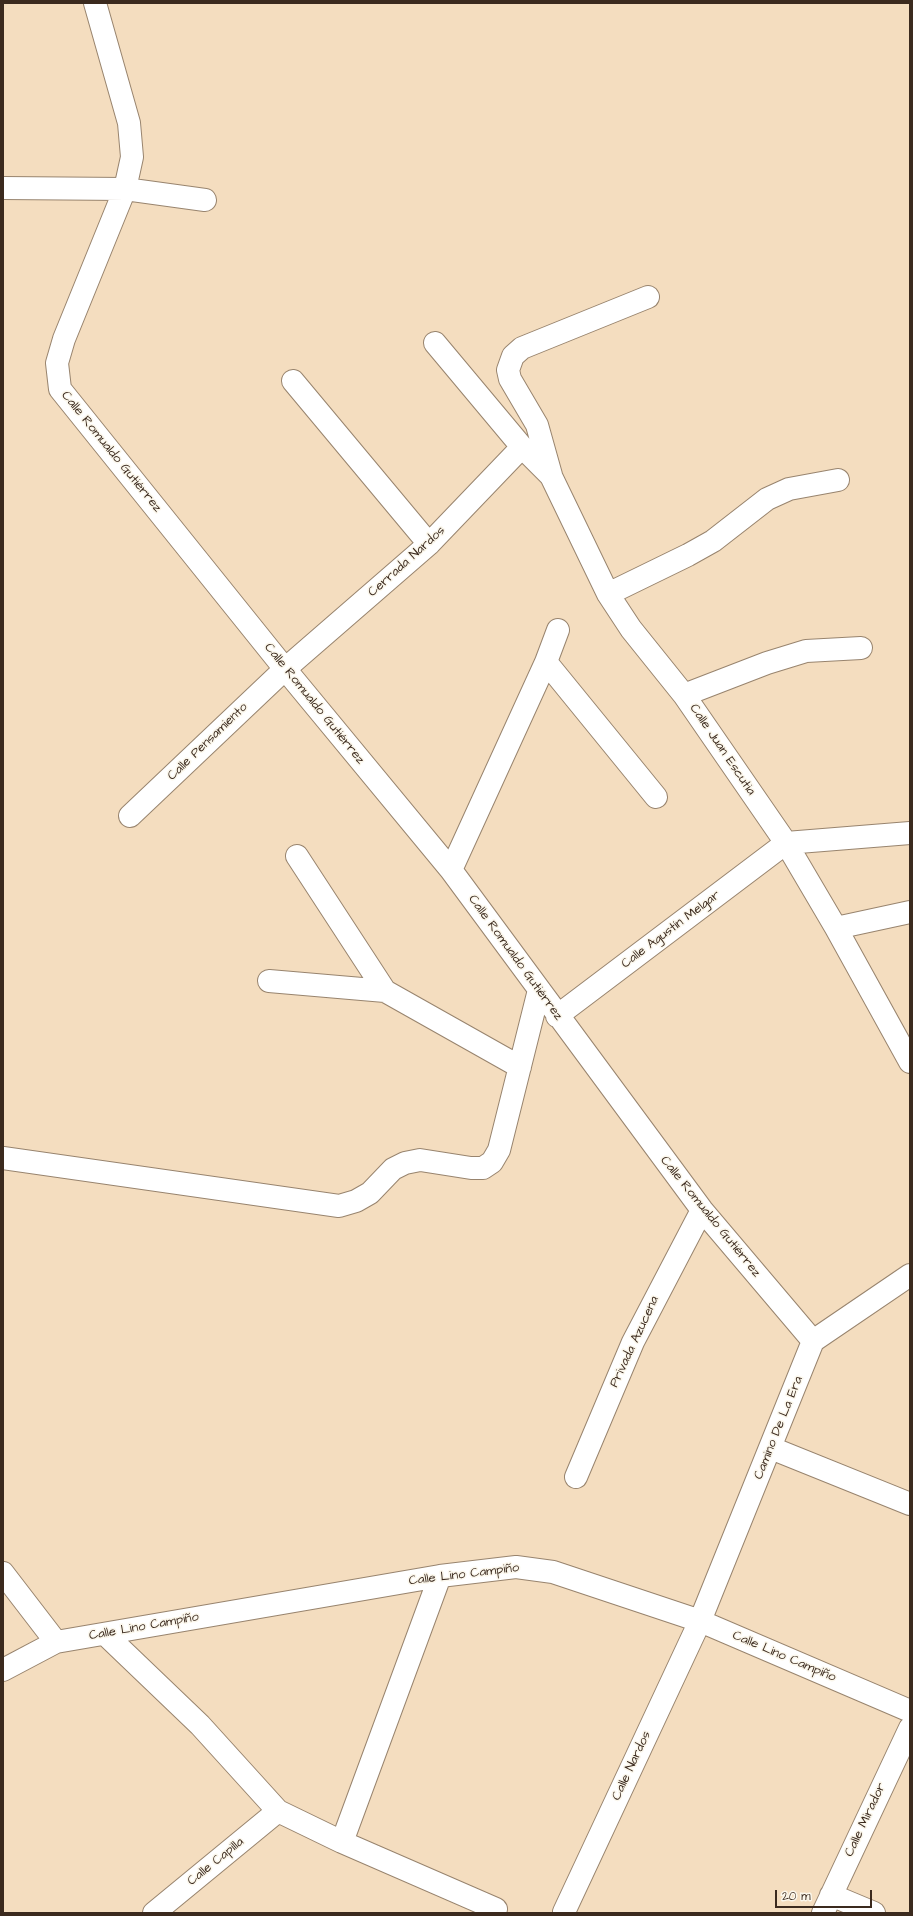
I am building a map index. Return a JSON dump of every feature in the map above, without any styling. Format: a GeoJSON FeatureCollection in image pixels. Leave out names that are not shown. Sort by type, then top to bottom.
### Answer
{"type":"FeatureCollection","features":[{"type":"Feature","properties":{"kind":"street","name":"Calle Romualdo Gutiérrez"},"geometry":{"type":"LineString","coordinates":[[95,3],[129,123],[132,157],[125,189],[64,339],[57,363],[60,389],[285,669],[451,870],[557,1016],[702,1210],[813,1341]]}},
{"type":"Feature","properties":{"kind":"street"},"geometry":{"type":"LineString","coordinates":[[3,188],[125,189],[205,200]]}},
{"type":"Feature","properties":{"kind":"street"},"geometry":{"type":"LineString","coordinates":[[551,476],[537,425],[510,378],[508,370],[509,364],[522,348],[648,297]]}},
{"type":"Feature","properties":{"kind":"street","name":"Calle Juan Escutia"},"geometry":{"type":"LineString","coordinates":[[435,343],[522,447],[551,476],[608,594],[631,629],[684,696],[786,843],[836,928],[910,1062]]}},
{"type":"Feature","properties":{"kind":"street"},"geometry":{"type":"LineString","coordinates":[[293,381],[429,544]]}},
{"type":"Feature","properties":{"kind":"street","name":"Cerrada Nardos"},"geometry":{"type":"LineString","coordinates":[[285,669],[429,544],[522,447]]}},
{"type":"Feature","properties":{"kind":"street"},"geometry":{"type":"LineString","coordinates":[[608,594],[701,548],[767,498],[789,489],[838,480]]}},
{"type":"Feature","properties":{"kind":"street"},"geometry":{"type":"LineString","coordinates":[[451,870],[546,662],[558,630]]}},
{"type":"Feature","properties":{"kind":"street"},"geometry":{"type":"LineString","coordinates":[[684,696],[767,663],[806,651],[861,648]]}},
{"type":"Feature","properties":{"kind":"street"},"geometry":{"type":"LineString","coordinates":[[546,662],[656,797]]}},
{"type":"Feature","properties":{"kind":"street","name":"Calle Pensamiento"},"geometry":{"type":"LineString","coordinates":[[130,816],[285,669]]}},
{"type":"Feature","properties":{"kind":"street"},"geometry":{"type":"LineString","coordinates":[[786,843],[910,833]]}},
{"type":"Feature","properties":{"kind":"street","name":"Calle Agustín Melgar"},"geometry":{"type":"LineString","coordinates":[[557,1016],[786,843]]}},
{"type":"Feature","properties":{"kind":"street"},"geometry":{"type":"LineString","coordinates":[[297,856],[385,991]]}},
{"type":"Feature","properties":{"kind":"street"},"geometry":{"type":"LineString","coordinates":[[836,928],[910,912]]}},
{"type":"Feature","properties":{"kind":"street"},"geometry":{"type":"LineString","coordinates":[[269,981],[385,991],[520,1067]]}},
{"type":"Feature","properties":{"kind":"street"},"geometry":{"type":"LineString","coordinates":[[3,1158],[339,1206],[356,1201],[370,1193],[393,1169],[405,1162],[420,1160],[471,1168],[483,1168],[492,1162],[499,1150],[539,990]]}},
{"type":"Feature","properties":{"kind":"street","name":"Privada Azucena"},"geometry":{"type":"LineString","coordinates":[[576,1477],[633,1342],[702,1210]]}},
{"type":"Feature","properties":{"kind":"street"},"geometry":{"type":"LineString","coordinates":[[813,1341],[906,1284]]}},
{"type":"Feature","properties":{"kind":"street","name":"Camino De La Era"},"geometry":{"type":"LineString","coordinates":[[700,1621],[772,1448],[813,1341]]}},
{"type":"Feature","properties":{"kind":"street"},"geometry":{"type":"LineString","coordinates":[[772,1448],[910,1504]]}},
{"type":"Feature","properties":{"kind":"street","name":"Calle Lino Campiño"},"geometry":{"type":"LineString","coordinates":[[3,1670],[56,1642],[440,1576],[516,1567],[553,1572],[700,1621],[910,1711]]}},
{"type":"Feature","properties":{"kind":"street"},"geometry":{"type":"LineString","coordinates":[[3,1573],[56,1642]]}},
{"type":"Feature","properties":{"kind":"street"},"geometry":{"type":"LineString","coordinates":[[342,1842],[440,1576]]}},
{"type":"Feature","properties":{"kind":"street","name":"Calle Nardos"},"geometry":{"type":"LineString","coordinates":[[564,1912],[700,1621]]}},
{"type":"Feature","properties":{"kind":"street"},"geometry":{"type":"LineString","coordinates":[[105,1634],[200,1725],[278,1811],[342,1842],[495,1911]]}},
{"type":"Feature","properties":{"kind":"street","name":"Calle Mirador"},"geometry":{"type":"LineString","coordinates":[[827,1904],[910,1728]]}},
{"type":"Feature","properties":{"kind":"street","name":"Calle Capilla"},"geometry":{"type":"LineString","coordinates":[[154,1913],[278,1811]]}},
{"type":"Feature","properties":{"kind":"street"},"geometry":{"type":"LineString","coordinates":[[827,1904],[874,1913]]}}]}
